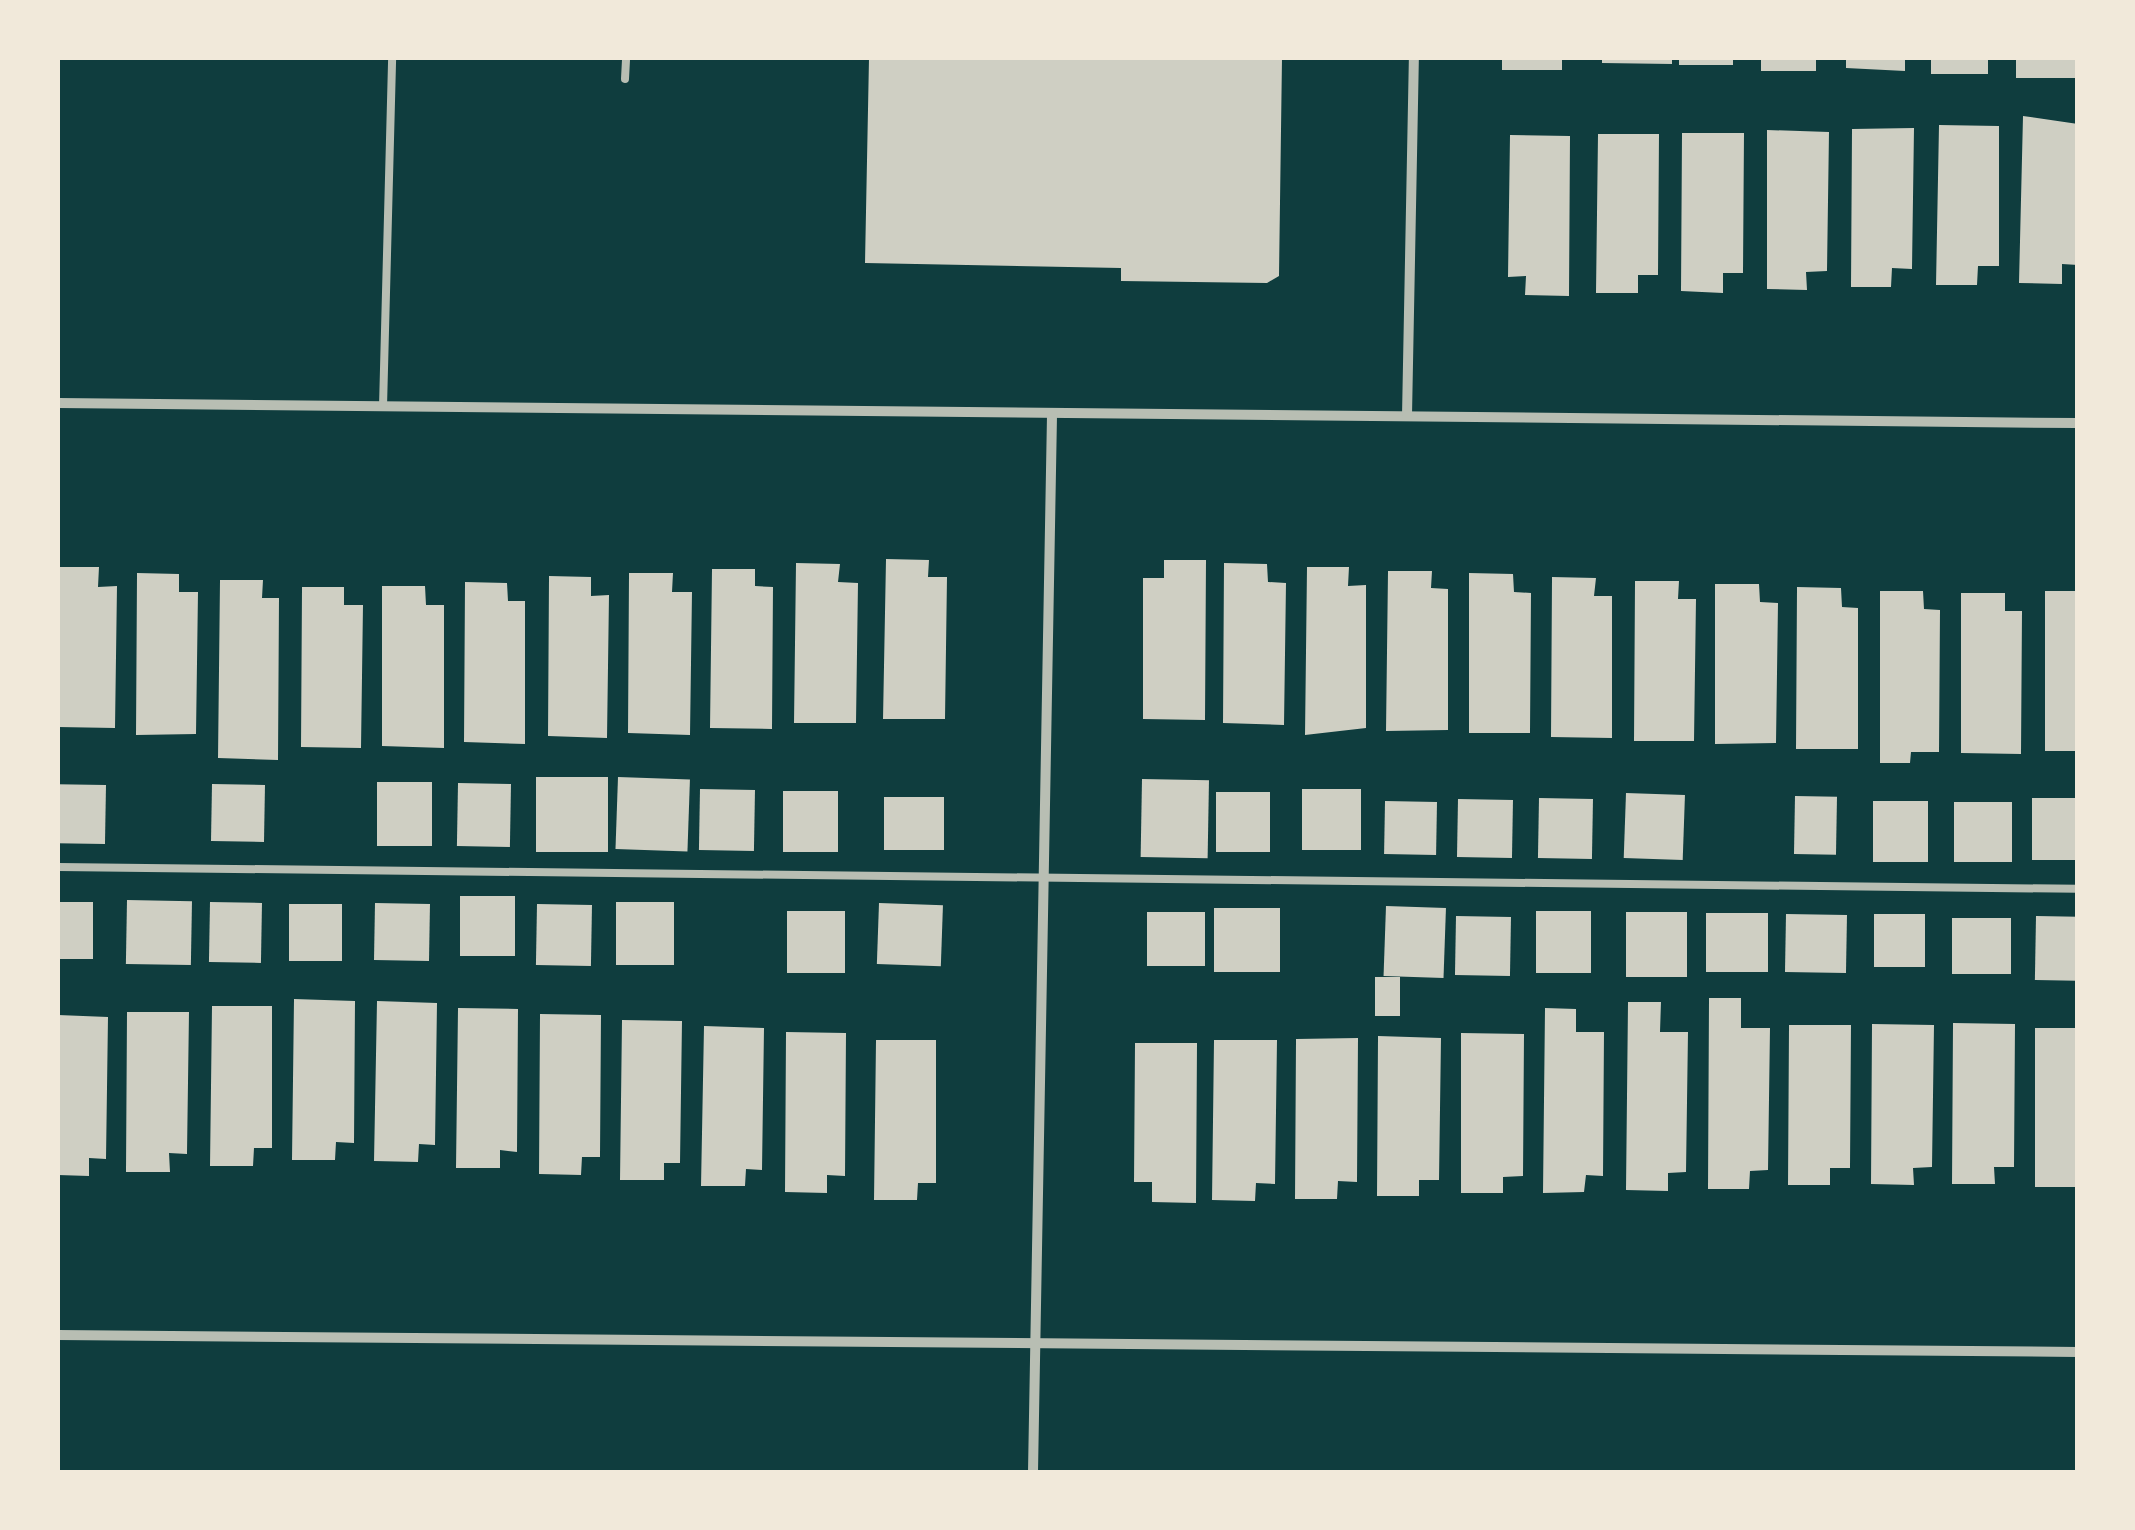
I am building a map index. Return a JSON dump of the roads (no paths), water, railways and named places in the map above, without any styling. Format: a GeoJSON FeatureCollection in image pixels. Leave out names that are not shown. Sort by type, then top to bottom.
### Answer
{"type":"FeatureCollection","features":[{"type":"Feature","properties":{"kind":"street"},"geometry":{"type":"LineString","coordinates":[[1407,416],[1414,58]]}},
{"type":"Feature","properties":{"kind":"street"},"geometry":{"type":"LineString","coordinates":[[58,403],[2078,423]]}},
{"type":"Feature","properties":{"kind":"street"},"geometry":{"type":"LineString","coordinates":[[1033,1472],[1052,413]]}},
{"type":"Feature","properties":{"kind":"street"},"geometry":{"type":"LineString","coordinates":[[58,1335],[2078,1352]]}},
{"type":"Feature","properties":{"kind":"lane"},"geometry":{"type":"LineString","coordinates":[[383,406],[392,58]]}},
{"type":"Feature","properties":{"kind":"lane"},"geometry":{"type":"LineString","coordinates":[[626,58],[626,78]]}},
{"type":"Feature","properties":{"kind":"lane"},"geometry":{"type":"LineString","coordinates":[[58,867],[2078,889]]}}]}
